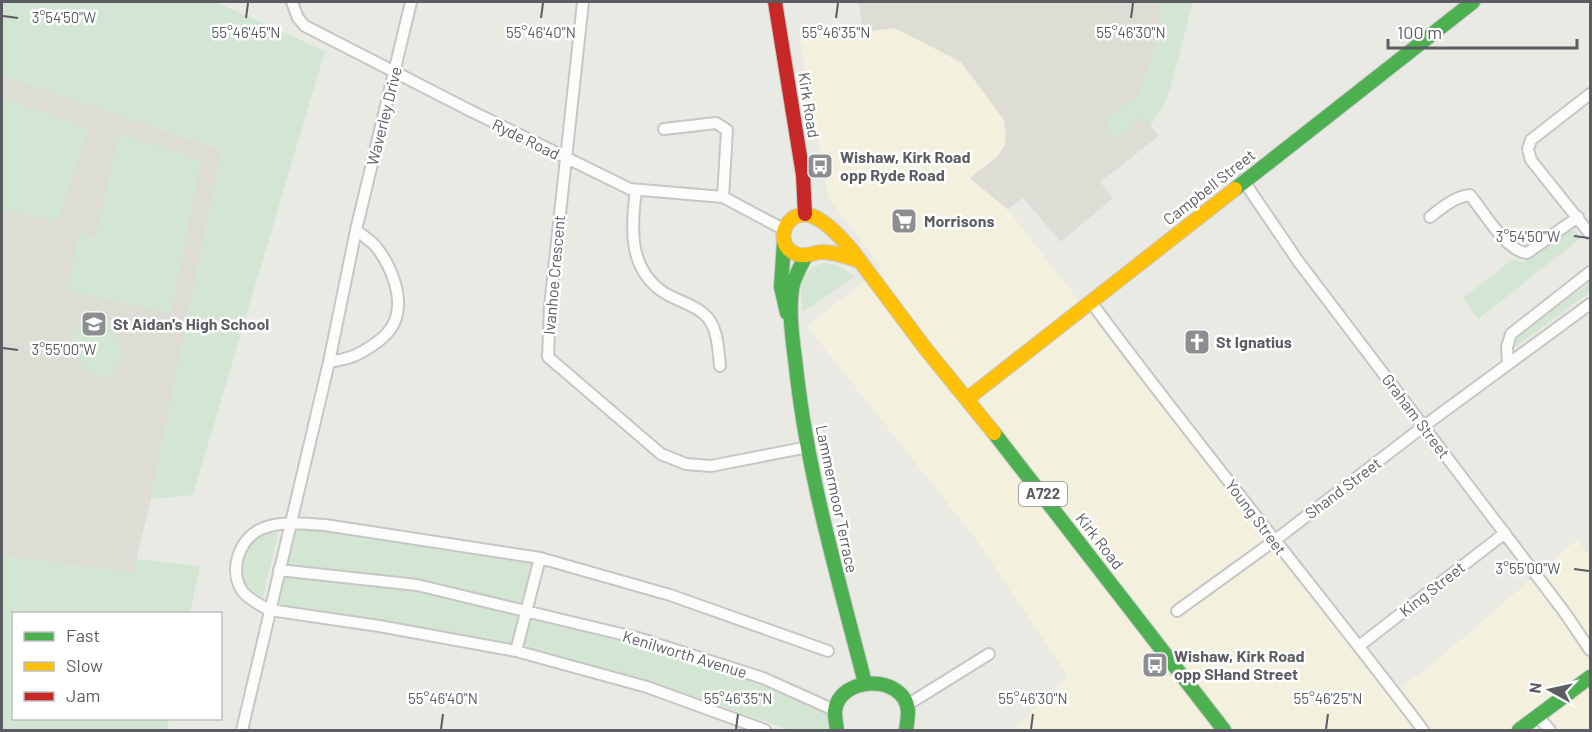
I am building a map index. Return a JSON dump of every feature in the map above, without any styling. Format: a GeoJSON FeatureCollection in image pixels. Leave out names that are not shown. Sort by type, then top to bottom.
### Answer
{"type":"FeatureCollection","features":[{"type":"Feature","properties":{"kind":"main road","name":"Kirk Road"},"geometry":{"type":"LineString","coordinates":[[775,2],[803,176],[805,214],[838,235],[1114,586],[1224,730]]}},
{"type":"Feature","properties":{"kind":"main road","name":"Campbell Street"},"geometry":{"type":"LineString","coordinates":[[966,399],[1473,2]]}},
{"type":"Feature","properties":{"kind":"main road"},"geometry":{"type":"LineString","coordinates":[[805,214],[791,218],[783,236],[790,251],[801,256],[828,252],[859,261]]}},
{"type":"Feature","properties":{"kind":"main road"},"geometry":{"type":"LineString","coordinates":[[811,254],[823,240],[824,233],[819,221]]}},
{"type":"Feature","properties":{"kind":"main road","name":"Lammermoor Terrace"},"geometry":{"type":"LineString","coordinates":[[783,236],[780,290],[784,307],[791,321]]}},
{"type":"Feature","properties":{"kind":"main road","name":"Lammermoor Terrace"},"geometry":{"type":"LineString","coordinates":[[811,254],[795,276],[792,289],[791,321],[802,418],[822,517],[866,683]]}},
{"type":"Feature","properties":{"kind":"main road"},"geometry":{"type":"LineString","coordinates":[[1519,730],[1590,677]]}},
{"type":"Feature","properties":{"kind":"main road"},"geometry":{"type":"LineString","coordinates":[[836,724],[836,710],[843,695],[856,686],[876,682],[889,686],[907,705],[909,722],[906,730]]}},
{"type":"Feature","properties":{"kind":"street","name":"Ryde Road"},"geometry":{"type":"LineString","coordinates":[[292,2],[298,18],[306,26],[467,110],[566,158],[636,190],[723,198],[783,236]]}},
{"type":"Feature","properties":{"kind":"street","name":"Waverley Drive"},"geometry":{"type":"LineString","coordinates":[[242,730],[329,362],[356,230],[411,2]]}},
{"type":"Feature","properties":{"kind":"street","name":"Ivanhoe Crescent"},"geometry":{"type":"LineString","coordinates":[[583,2],[550,306],[548,357],[661,454],[686,464],[711,466],[808,447]]}},
{"type":"Feature","properties":{"kind":"street"},"geometry":{"type":"LineString","coordinates":[[1590,93],[1531,140],[1528,150],[1531,160],[1590,234]]}},
{"type":"Feature","properties":{"kind":"street"},"geometry":{"type":"LineString","coordinates":[[664,129],[716,123],[728,130],[723,198]]}},
{"type":"Feature","properties":{"kind":"street","name":"Graham Street"},"geometry":{"type":"LineString","coordinates":[[1243,180],[1298,261],[1565,613],[1590,650]]}},
{"type":"Feature","properties":{"kind":"street"},"geometry":{"type":"LineString","coordinates":[[636,190],[632,219],[633,248],[649,279],[662,291],[705,314],[717,334],[720,366]]}},
{"type":"Feature","properties":{"kind":"street"},"geometry":{"type":"LineString","coordinates":[[1430,217],[1449,202],[1461,196],[1470,195],[1510,246],[1520,253],[1527,253],[1578,217]]}},
{"type":"Feature","properties":{"kind":"street"},"geometry":{"type":"LineString","coordinates":[[329,362],[354,356],[377,342],[389,330],[396,318],[397,292],[390,268],[376,246],[356,230]]}},
{"type":"Feature","properties":{"kind":"street"},"geometry":{"type":"LineString","coordinates":[[1508,364],[1507,347],[1511,334],[1590,272]]}},
{"type":"Feature","properties":{"kind":"street","name":"Young Street"},"geometry":{"type":"LineString","coordinates":[[1091,302],[1274,541],[1423,730]]}},
{"type":"Feature","properties":{"kind":"street","name":"Shand Street"},"geometry":{"type":"LineString","coordinates":[[1177,611],[1590,304]]}},
{"type":"Feature","properties":{"kind":"street"},"geometry":{"type":"LineString","coordinates":[[765,730],[647,687],[516,651],[379,626],[270,610],[250,597],[239,584],[236,567],[240,548],[261,528],[291,523],[325,525],[540,558],[670,595],[828,651]]}},
{"type":"Feature","properties":{"kind":"street","name":"King Street"},"geometry":{"type":"LineString","coordinates":[[1359,646],[1504,533]]}},
{"type":"Feature","properties":{"kind":"street"},"geometry":{"type":"LineString","coordinates":[[516,651],[540,558]]}},
{"type":"Feature","properties":{"kind":"street","name":"Kenilworth Avenue"},"geometry":{"type":"LineString","coordinates":[[279,570],[417,585],[638,638],[763,678],[832,709],[836,724]]}},
{"type":"Feature","properties":{"kind":"street"},"geometry":{"type":"LineString","coordinates":[[907,705],[990,654]]}},
{"type":"Feature","properties":{"kind":"street"},"geometry":{"type":"LineString","coordinates":[[1538,717],[1550,730]]}},
{"type":"Feature","properties":{"kind":"shaded area"},"geometry":{"type":"Polygon","coordinates":[[[859,2],[1161,2],[1160,33],[1139,96],[1140,113],[1159,136],[1100,182],[1113,198],[1061,242],[1023,198],[1007,209],[970,178],[997,157],[1005,145],[1006,134],[1004,120],[961,62],[894,28],[863,32],[859,2]]]}},
{"type":"Feature","properties":{"kind":"shaded area"},"geometry":{"type":"Polygon","coordinates":[[[894,28],[961,61],[1004,120],[1005,145],[997,157],[970,179],[1007,209],[1388,696],[1429,667],[1577,540],[1590,556],[1590,730],[1013,730],[1068,676],[976,539],[807,326],[881,268],[829,198],[800,40],[894,28]]]}},
{"type":"Feature","properties":{"kind":"shaded area","name":"St Aidan's High School"},"geometry":{"type":"Polygon","coordinates":[[[2,75],[222,150],[151,499],[133,573],[2,556],[2,75]]]}},
{"type":"Feature","properties":{"kind":"green space"},"geometry":{"type":"Polygon","coordinates":[[[2,2],[216,2],[325,51],[193,495],[151,499],[222,150],[2,75],[2,2]]]}},
{"type":"Feature","properties":{"kind":"green space"},"geometry":{"type":"Polygon","coordinates":[[[1161,2],[1193,2],[1170,89],[1165,104],[1150,126],[1142,116],[1117,138],[1109,132],[1106,117],[1139,96],[1160,33],[1161,2]]]}},
{"type":"Feature","properties":{"kind":"green space"},"geometry":{"type":"Polygon","coordinates":[[[2,98],[89,128],[57,222],[2,209],[2,98]]]}},
{"type":"Feature","properties":{"kind":"green space"},"geometry":{"type":"Polygon","coordinates":[[[119,134],[201,160],[171,313],[68,291],[79,232],[96,237],[119,134]]]}},
{"type":"Feature","properties":{"kind":"green space"},"geometry":{"type":"Polygon","coordinates":[[[1567,230],[1575,231],[1581,238],[1478,319],[1463,298],[1513,259],[1524,262],[1567,230]]]}},
{"type":"Feature","properties":{"kind":"green space"},"geometry":{"type":"Polygon","coordinates":[[[824,263],[840,267],[854,277],[803,312],[801,288],[805,275],[824,263]]]}},
{"type":"Feature","properties":{"kind":"green space"},"geometry":{"type":"Polygon","coordinates":[[[1590,282],[1590,292],[1516,347],[1513,346],[1519,335],[1590,282]]]}},
{"type":"Feature","properties":{"kind":"green space"},"geometry":{"type":"Polygon","coordinates":[[[83,316],[112,324],[122,353],[111,378],[87,372],[68,343],[83,316]]]}},
{"type":"Feature","properties":{"kind":"green space"},"geometry":{"type":"Polygon","coordinates":[[[297,528],[387,537],[534,563],[523,605],[417,580],[288,565],[297,528]]]}},
{"type":"Feature","properties":{"kind":"green space"},"geometry":{"type":"Polygon","coordinates":[[[265,532],[278,533],[263,597],[254,593],[243,582],[241,566],[248,547],[265,532]]]}},
{"type":"Feature","properties":{"kind":"green space"},"geometry":{"type":"Polygon","coordinates":[[[2,556],[133,573],[136,559],[200,566],[190,612],[12,612],[12,720],[169,720],[167,730],[2,730],[2,556]]]}},
{"type":"Feature","properties":{"kind":"green space"},"geometry":{"type":"Polygon","coordinates":[[[286,574],[416,588],[520,613],[513,645],[380,620],[279,607],[286,574]]]}},
{"type":"Feature","properties":{"kind":"green space"},"geometry":{"type":"Polygon","coordinates":[[[529,617],[638,641],[762,681],[836,715],[831,730],[790,730],[649,681],[522,646],[529,617]]]}},
{"type":"Feature","properties":{"kind":"traffic: fast"},"geometry":{"type":"LineString","coordinates":[[1235,189],[1473,2]]}},
{"type":"Feature","properties":{"kind":"traffic: fast"},"geometry":{"type":"LineString","coordinates":[[784,242],[781,287],[787,313]]}},
{"type":"Feature","properties":{"kind":"traffic: fast"},"geometry":{"type":"LineString","coordinates":[[806,256],[793,285],[791,300],[793,343],[802,415],[817,492],[865,683]]}},
{"type":"Feature","properties":{"kind":"traffic: fast"},"geometry":{"type":"LineString","coordinates":[[994,433],[1224,730]]}},
{"type":"Feature","properties":{"kind":"traffic: fast"},"geometry":{"type":"LineString","coordinates":[[1519,730],[1590,677]]}},
{"type":"Feature","properties":{"kind":"traffic: fast"},"geometry":{"type":"LineString","coordinates":[[837,730],[835,711],[839,699],[859,685],[872,684],[885,685],[896,690],[904,699],[908,711],[906,730]]}},
{"type":"Feature","properties":{"kind":"traffic: slow"},"geometry":{"type":"LineString","coordinates":[[967,399],[1235,189]]}},
{"type":"Feature","properties":{"kind":"traffic: slow"},"geometry":{"type":"LineString","coordinates":[[859,261],[828,252],[796,254],[784,243],[785,228],[795,217],[812,216],[838,235],[851,249],[925,348],[994,433]]}},
{"type":"Feature","properties":{"kind":"traffic: jam"},"geometry":{"type":"LineString","coordinates":[[775,2],[803,175],[805,214]]}},
{"type":"Feature","properties":{"kind":"place","name":"Wishaw, Kirk Road opp Ryde Road"},"geometry":{"type":"Point","coordinates":[820,166]}},
{"type":"Feature","properties":{"kind":"place","name":"Morrisons"},"geometry":{"type":"Point","coordinates":[904,221]}},
{"type":"Feature","properties":{"kind":"place","name":"St Aidan's High School"},"geometry":{"type":"Point","coordinates":[94,324]}},
{"type":"Feature","properties":{"kind":"place","name":"St Ignatius"},"geometry":{"type":"Point","coordinates":[1197,342]}},
{"type":"Feature","properties":{"kind":"place","name":"Wishaw, Kirk Road opp SHand Street"},"geometry":{"type":"Point","coordinates":[1155,665]}}]}
